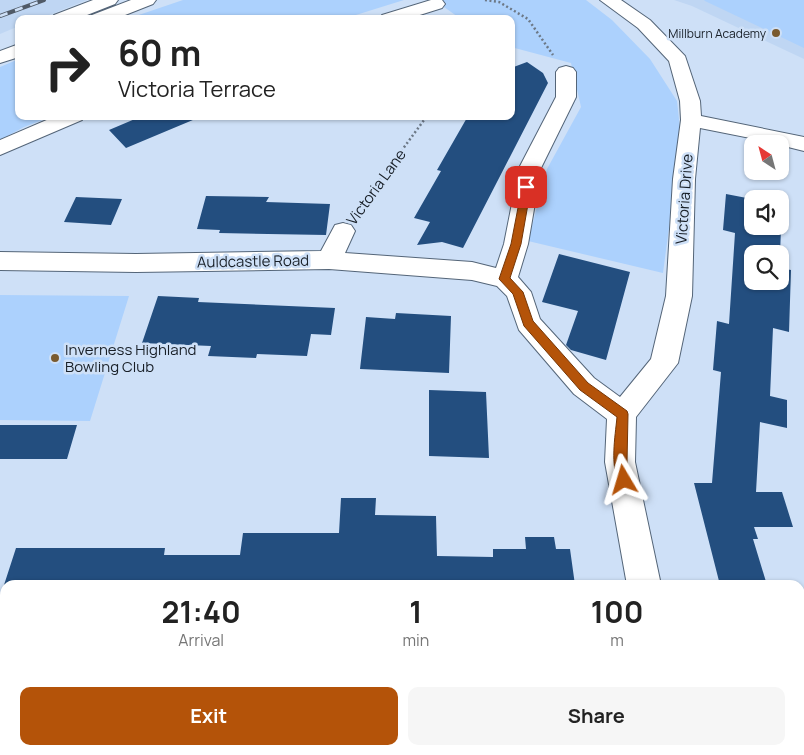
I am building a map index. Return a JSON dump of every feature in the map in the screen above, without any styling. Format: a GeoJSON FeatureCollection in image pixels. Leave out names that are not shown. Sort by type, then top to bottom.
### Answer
{"type":"FeatureCollection","features":[{"type":"Feature","properties":{"kind":"street"},"geometry":{"type":"LineString","coordinates":[[70,15],[109,0]]}},
{"type":"Feature","properties":{"kind":"street"},"geometry":{"type":"LineString","coordinates":[[108,15],[147,0]]}},
{"type":"Feature","properties":{"kind":"street","name":"Victoria Drive"},"geometry":{"type":"LineString","coordinates":[[609,0],[644,24],[678,60],[690,102],[691,120],[684,179],[679,296],[664,363],[622,414]]}},
{"type":"Feature","properties":{"kind":"street"},"geometry":{"type":"LineString","coordinates":[[401,15],[436,4]]}},
{"type":"Feature","properties":{"kind":"street"},"geometry":{"type":"LineString","coordinates":[[0,42],[15,36]]}},
{"type":"Feature","properties":{"kind":"street"},"geometry":{"type":"LineString","coordinates":[[0,57],[15,51]]}},
{"type":"Feature","properties":{"kind":"street"},"geometry":{"type":"LineString","coordinates":[[566,72],[566,97],[530,168],[516,244],[504,279],[518,292],[528,323],[584,386],[622,414],[620,462],[643,580]]}},
{"type":"Feature","properties":{"kind":"street"},"geometry":{"type":"LineString","coordinates":[[0,148],[28,134],[65,120]]}},
{"type":"Feature","properties":{"kind":"street"},"geometry":{"type":"LineString","coordinates":[[691,120],[804,144]]}},
{"type":"Feature","properties":{"kind":"street","name":"Victoria Lane"},"geometry":{"type":"LineString","coordinates":[[329,260],[343,231]]}},
{"type":"Feature","properties":{"kind":"street","name":"Auldcastle Road"},"geometry":{"type":"LineString","coordinates":[[0,261],[136,263],[329,260],[472,271],[504,279]]}},
{"type":"Feature","properties":{"kind":"path"},"geometry":{"type":"LineString","coordinates":[[485,0],[499,2],[528,20],[566,72]]}},
{"type":"Feature","properties":{"kind":"path","name":"Victoria Lane"},"geometry":{"type":"LineString","coordinates":[[343,231],[425,120]]}},
{"type":"Feature","properties":{"kind":"shaded area"},"geometry":{"type":"Polygon","coordinates":[[[0,0],[87,0],[49,15],[15,15],[15,28],[0,34],[0,0]]]}},
{"type":"Feature","properties":{"kind":"shaded area"},"geometry":{"type":"Polygon","coordinates":[[[183,0],[404,0],[356,15],[139,15],[183,0]]]}},
{"type":"Feature","properties":{"kind":"shaded area"},"geometry":{"type":"Polygon","coordinates":[[[434,0],[586,0],[612,20],[650,59],[677,101],[681,137],[663,273],[528,241],[547,169],[581,107],[571,63],[515,48],[515,15],[455,15],[434,0]]]}},
{"type":"Feature","properties":{"kind":"shaded area","name":"Millburn Academy"},"geometry":{"type":"Polygon","coordinates":[[[674,0],[804,0],[804,59],[692,6],[674,0]]]}},
{"type":"Feature","properties":{"kind":"shaded area","name":"Millburn Academy"},"geometry":{"type":"Polygon","coordinates":[[[804,0],[804,48],[705,1],[804,0]]]}},
{"type":"Feature","properties":{"kind":"shaded area"},"geometry":{"type":"Polygon","coordinates":[[[15,61],[15,120],[42,120],[24,127],[0,140],[0,67],[15,61]]]}},
{"type":"Feature","properties":{"kind":"shaded area","name":"Inverness Highland Bowling Club"},"geometry":{"type":"Polygon","coordinates":[[[0,295],[129,296],[90,421],[0,420],[0,295]]]}},
{"type":"Feature","properties":{"kind":"building"},"geometry":{"type":"Polygon","coordinates":[[[527,62],[543,73],[548,83],[463,248],[442,242],[417,245],[430,222],[414,218],[441,171],[437,170],[466,120],[515,120],[515,66],[527,62]]]}},
{"type":"Feature","properties":{"kind":"building"},"geometry":{"type":"Polygon","coordinates":[[[133,120],[193,120],[126,148],[109,130],[133,120]]]}},
{"type":"Feature","properties":{"kind":"building"},"geometry":{"type":"Polygon","coordinates":[[[726,194],[744,197],[744,235],[781,235],[780,245],[744,245],[744,290],[789,290],[789,270],[791,270],[789,332],[773,328],[770,396],[787,400],[787,428],[760,422],[756,492],[782,492],[793,527],[754,527],[758,539],[753,539],[765,580],[719,580],[694,483],[712,483],[721,372],[713,370],[717,321],[729,324],[735,233],[723,230],[726,194]]]}},
{"type":"Feature","properties":{"kind":"building"},"geometry":{"type":"Polygon","coordinates":[[[206,196],[269,197],[266,202],[330,204],[326,235],[219,233],[220,230],[197,229],[206,196]]]}},
{"type":"Feature","properties":{"kind":"building"},"geometry":{"type":"Polygon","coordinates":[[[76,197],[122,199],[111,225],[64,222],[76,197]]]}},
{"type":"Feature","properties":{"kind":"building"},"geometry":{"type":"Polygon","coordinates":[[[559,254],[630,272],[606,360],[571,350],[566,345],[578,311],[542,302],[559,254]]]}},
{"type":"Feature","properties":{"kind":"building"},"geometry":{"type":"Polygon","coordinates":[[[158,296],[199,298],[198,302],[335,308],[331,335],[311,334],[307,356],[257,354],[256,358],[208,356],[211,346],[142,343],[158,296]]]}},
{"type":"Feature","properties":{"kind":"building"},"geometry":{"type":"Polygon","coordinates":[[[396,313],[451,316],[449,373],[360,369],[366,317],[395,319],[396,313]]]}},
{"type":"Feature","properties":{"kind":"building"},"geometry":{"type":"Polygon","coordinates":[[[429,390],[486,392],[489,458],[429,456],[429,390]]]}},
{"type":"Feature","properties":{"kind":"building"},"geometry":{"type":"Polygon","coordinates":[[[0,425],[77,425],[67,459],[0,459],[0,425]]]}},
{"type":"Feature","properties":{"kind":"building"},"geometry":{"type":"Polygon","coordinates":[[[341,498],[376,498],[375,515],[436,516],[437,556],[493,557],[493,549],[526,549],[525,537],[554,537],[556,549],[570,549],[574,580],[6,580],[16,548],[165,548],[164,555],[240,555],[243,533],[339,533],[341,498]]]}},
{"type":"Feature","properties":{"kind":"railway"},"geometry":{"type":"LineString","coordinates":[[0,16],[44,0]]}},
{"type":"Feature","properties":{"kind":"place","name":"Millburn Academy"},"geometry":{"type":"Point","coordinates":[776,33]}},
{"type":"Feature","properties":{"kind":"place","name":"Inverness Highland Bowling Club"},"geometry":{"type":"Point","coordinates":[55,358]}},
{"type":"Feature","properties":{"kind":"route"},"geometry":{"type":"LineString","coordinates":[[526,187],[516,244],[504,279],[518,292],[528,323],[584,386],[622,414],[620,462],[624,480]]}}]}
